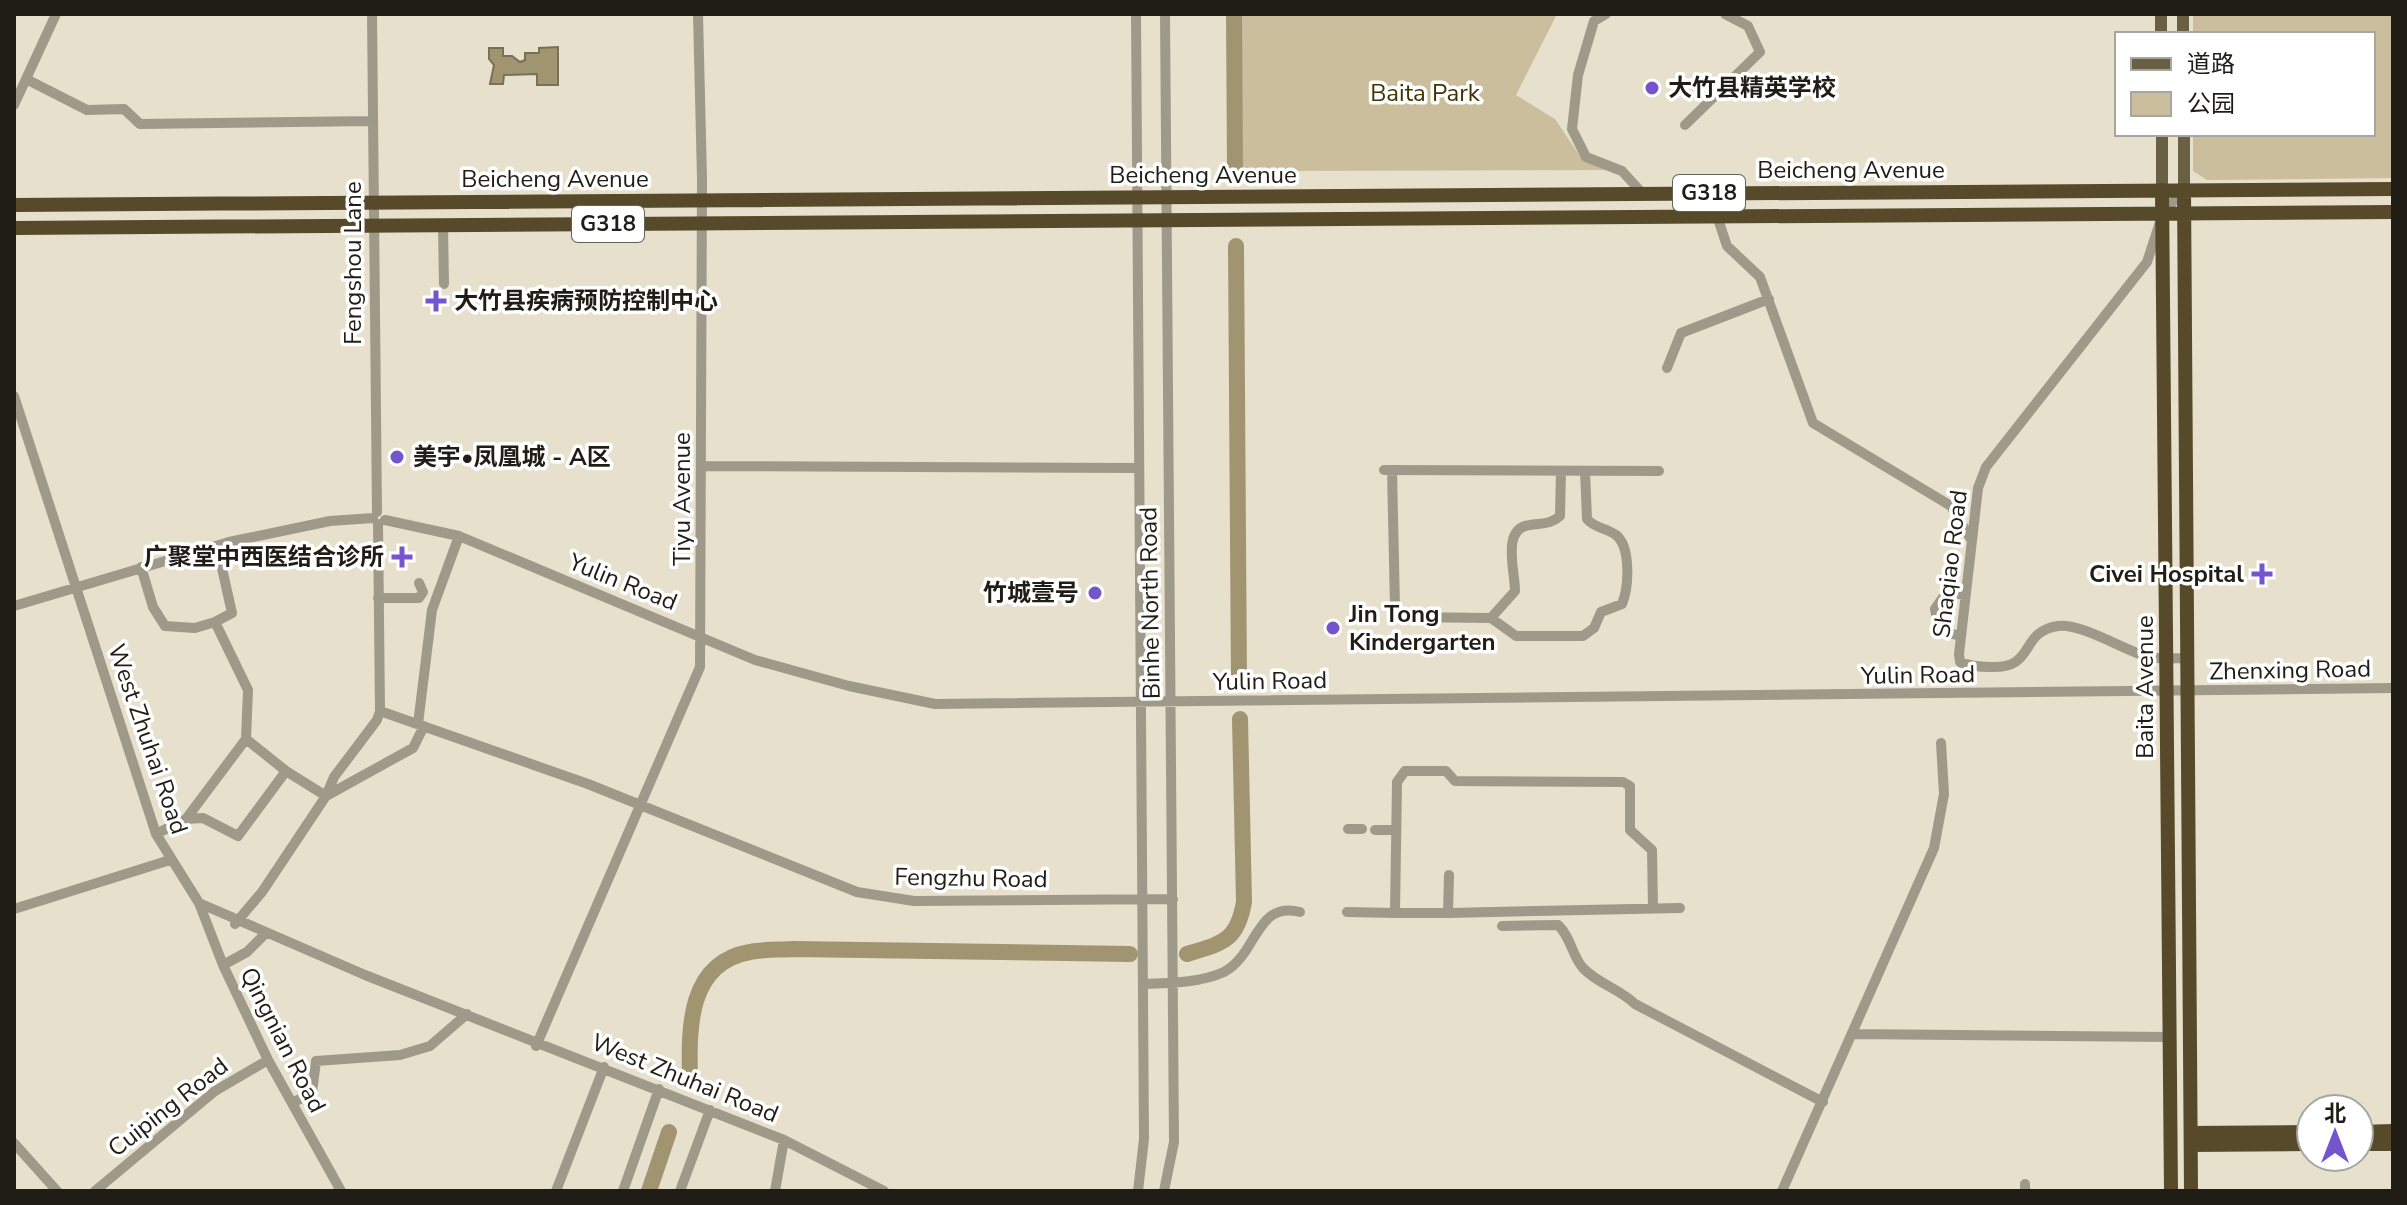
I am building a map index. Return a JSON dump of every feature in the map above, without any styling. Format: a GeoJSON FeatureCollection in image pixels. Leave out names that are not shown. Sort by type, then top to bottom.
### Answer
{"type":"FeatureCollection","features":[{"type":"Feature","properties":{"kind":"highway","name":"Beicheng Avenue"},"geometry":{"type":"LineString","coordinates":[[14,205],[2393,189]]}},
{"type":"Feature","properties":{"kind":"highway","name":"Baita Avenue"},"geometry":{"type":"LineString","coordinates":[[2162,190],[2171,1191]]}},
{"type":"Feature","properties":{"kind":"highway","name":"Baita Avenue"},"geometry":{"type":"LineString","coordinates":[[2184,190],[2191,1191]]}},
{"type":"Feature","properties":{"kind":"highway","name":"Beicheng Avenue"},"geometry":{"type":"LineString","coordinates":[[14,228],[2393,212]]}},
{"type":"Feature","properties":{"kind":"highway"},"geometry":{"type":"LineString","coordinates":[[2191,1139],[2295,1133]]}},
{"type":"Feature","properties":{"kind":"highway"},"geometry":{"type":"LineString","coordinates":[[2191,1139],[2295,1143]]}},
{"type":"Feature","properties":{"kind":"main road","name":"Baita Avenue"},"geometry":{"type":"LineString","coordinates":[[2162,136],[2162,190]]}},
{"type":"Feature","properties":{"kind":"main road","name":"Baita Avenue"},"geometry":{"type":"LineString","coordinates":[[2184,136],[2184,190]]}},
{"type":"Feature","properties":{"kind":"street"},"geometry":{"type":"LineString","coordinates":[[14,105],[56,14]]}},
{"type":"Feature","properties":{"kind":"street","name":"Fengshou Lane"},"geometry":{"type":"LineString","coordinates":[[372,14],[380,711]]}},
{"type":"Feature","properties":{"kind":"street","name":"Tiyu Avenue"},"geometry":{"type":"LineString","coordinates":[[537,1044],[700,667],[702,200],[698,14]]}},
{"type":"Feature","properties":{"kind":"street","name":"Binhe North Road"},"geometry":{"type":"LineString","coordinates":[[1136,14],[1144,1139],[1138,1191]]}},
{"type":"Feature","properties":{"kind":"street","name":"Binhe North Road"},"geometry":{"type":"LineString","coordinates":[[1164,1191],[1174,1142],[1165,14]]}},
{"type":"Feature","properties":{"kind":"street"},"geometry":{"type":"LineString","coordinates":[[1606,14],[1594,21],[1578,75],[1572,129],[1586,157],[1626,174],[1643,194]]}},
{"type":"Feature","properties":{"kind":"street"},"geometry":{"type":"LineString","coordinates":[[1685,125],[1760,52],[1748,26],[1725,14]]}},
{"type":"Feature","properties":{"kind":"street"},"geometry":{"type":"LineString","coordinates":[[26,79],[87,110],[124,109],[140,124],[372,121]]}},
{"type":"Feature","properties":{"kind":"street","name":"Shaqiao Road"},"geometry":{"type":"LineString","coordinates":[[2184,190],[2163,213],[2147,262],[1986,467],[1978,488],[1960,636],[1960,662],[1970,666],[2016,665],[2034,638],[2058,626],[2079,630],[2147,657],[2188,658]]}},
{"type":"Feature","properties":{"kind":"street"},"geometry":{"type":"LineString","coordinates":[[1717,216],[1727,246],[1760,277],[1813,423],[1951,506],[1972,541]]}},
{"type":"Feature","properties":{"kind":"street"},"geometry":{"type":"LineString","coordinates":[[443,225],[444,284]]}},
{"type":"Feature","properties":{"kind":"street"},"geometry":{"type":"LineString","coordinates":[[1667,368],[1681,333],[1769,299]]}},
{"type":"Feature","properties":{"kind":"street","name":"West Zhuhai Road"},"geometry":{"type":"LineString","coordinates":[[14,396],[156,834],[201,906],[264,935],[784,1143],[878,1190]]}},
{"type":"Feature","properties":{"kind":"street"},"geometry":{"type":"LineString","coordinates":[[702,466],[1139,468]]}},
{"type":"Feature","properties":{"kind":"street"},"geometry":{"type":"LineString","coordinates":[[1585,471],[1587,519],[1617,536],[1624,545],[1626,595],[1622,604],[1601,612],[1594,628],[1583,636],[1516,636],[1491,618],[1404,617],[1395,607],[1388,470],[1659,471]]}},
{"type":"Feature","properties":{"kind":"street"},"geometry":{"type":"LineString","coordinates":[[1491,618],[1515,591],[1511,542],[1515,532],[1524,526],[1552,523],[1560,516],[1561,471]]}},
{"type":"Feature","properties":{"kind":"street","name":"Yulin Road"},"geometry":{"type":"LineString","coordinates":[[14,606],[217,546],[330,521],[378,518],[459,536],[701,634],[755,660],[849,686],[935,704],[2188,691]]}},
{"type":"Feature","properties":{"kind":"street"},"geometry":{"type":"LineString","coordinates":[[326,796],[413,748],[421,725],[432,610],[459,536]]}},
{"type":"Feature","properties":{"kind":"street"},"geometry":{"type":"LineString","coordinates":[[141,567],[153,607],[165,626],[195,628],[232,613],[217,546]]}},
{"type":"Feature","properties":{"kind":"street"},"geometry":{"type":"LineString","coordinates":[[419,583],[423,592],[419,598]]}},
{"type":"Feature","properties":{"kind":"street"},"geometry":{"type":"LineString","coordinates":[[1960,636],[1939,630],[1935,609],[1947,592],[1965,595]]}},
{"type":"Feature","properties":{"kind":"street"},"geometry":{"type":"LineString","coordinates":[[378,598],[419,598],[432,610]]}},
{"type":"Feature","properties":{"kind":"street"},"geometry":{"type":"LineString","coordinates":[[186,819],[246,739],[248,690],[215,622]]}},
{"type":"Feature","properties":{"kind":"street","name":"Zhenxing Road"},"geometry":{"type":"LineString","coordinates":[[2188,691],[2393,688]]}},
{"type":"Feature","properties":{"kind":"street"},"geometry":{"type":"LineString","coordinates":[[236,922],[262,892],[326,796],[334,777],[377,720],[380,711]]}},
{"type":"Feature","properties":{"kind":"street","name":"Fengzhu Road"},"geometry":{"type":"LineString","coordinates":[[380,711],[640,805],[857,892],[914,901],[1173,899]]}},
{"type":"Feature","properties":{"kind":"street"},"geometry":{"type":"LineString","coordinates":[[246,739],[286,771],[326,796]]}},
{"type":"Feature","properties":{"kind":"street"},"geometry":{"type":"LineString","coordinates":[[1782,1191],[1939,833],[1944,794],[1941,743]]}},
{"type":"Feature","properties":{"kind":"street"},"geometry":{"type":"LineString","coordinates":[[156,834],[186,819],[203,818],[238,836],[286,771]]}},
{"type":"Feature","properties":{"kind":"street"},"geometry":{"type":"LineString","coordinates":[[1395,913],[1397,782],[1405,771],[1446,771],[1455,781],[1623,782],[1630,786],[1630,830],[1652,850],[1653,908]]}},
{"type":"Feature","properties":{"kind":"street"},"geometry":{"type":"LineString","coordinates":[[1348,829],[1362,829]]}},
{"type":"Feature","properties":{"kind":"street"},"geometry":{"type":"LineString","coordinates":[[1375,830],[1396,830]]}},
{"type":"Feature","properties":{"kind":"street"},"geometry":{"type":"LineString","coordinates":[[14,909],[170,860]]}},
{"type":"Feature","properties":{"kind":"street"},"geometry":{"type":"LineString","coordinates":[[1448,913],[1449,875]]}},
{"type":"Feature","properties":{"kind":"street","name":"Qingnian Road"},"geometry":{"type":"LineString","coordinates":[[201,906],[223,965],[268,1060],[341,1191]]}},
{"type":"Feature","properties":{"kind":"street"},"geometry":{"type":"LineString","coordinates":[[1347,912],[1680,908]]}},
{"type":"Feature","properties":{"kind":"street"},"geometry":{"type":"LineString","coordinates":[[1143,981],[1173,981],[1227,970],[1245,954],[1263,920],[1271,913],[1278,909],[1300,912]]}},
{"type":"Feature","properties":{"kind":"street"},"geometry":{"type":"LineString","coordinates":[[1502,926],[1558,925],[1570,940],[1578,962],[1593,977],[1626,994],[1635,1004],[1823,1102]]}},
{"type":"Feature","properties":{"kind":"street"},"geometry":{"type":"LineString","coordinates":[[223,965],[247,952],[264,935]]}},
{"type":"Feature","properties":{"kind":"street"},"geometry":{"type":"LineString","coordinates":[[292,1103],[312,1093],[316,1061],[400,1055],[430,1046],[464,1016]]}},
{"type":"Feature","properties":{"kind":"street"},"geometry":{"type":"LineString","coordinates":[[1852,1034],[2169,1037]]}},
{"type":"Feature","properties":{"kind":"street","name":"Cuiping Road"},"geometry":{"type":"LineString","coordinates":[[95,1191],[215,1091],[268,1060]]}},
{"type":"Feature","properties":{"kind":"street"},"geometry":{"type":"LineString","coordinates":[[556,1191],[603,1070]]}},
{"type":"Feature","properties":{"kind":"street"},"geometry":{"type":"LineString","coordinates":[[623,1191],[658,1092]]}},
{"type":"Feature","properties":{"kind":"street"},"geometry":{"type":"LineString","coordinates":[[680,1191],[709,1113]]}},
{"type":"Feature","properties":{"kind":"street"},"geometry":{"type":"LineString","coordinates":[[14,1143],[57,1191]]}},
{"type":"Feature","properties":{"kind":"street"},"geometry":{"type":"LineString","coordinates":[[775,1191],[784,1143]]}},
{"type":"Feature","properties":{"kind":"green space","name":"Baita Park"},"geometry":{"type":"Polygon","coordinates":[[[1240,14],[1557,14],[1516,95],[1555,119],[1580,156],[1610,170],[1241,171],[1240,14]]]}},
{"type":"Feature","properties":{"kind":"green space"},"geometry":{"type":"Polygon","coordinates":[[[2193,14],[2393,14],[2393,178],[2207,180],[2193,171],[2193,136],[2375,136],[2375,32],[2193,32],[2193,14]]]}},
{"type":"Feature","properties":{"kind":"shaded area"},"geometry":{"type":"Polygon","coordinates":[[[558,47],[558,85],[537,85],[537,74],[504,75],[503,84],[490,84],[494,65],[489,59],[489,48],[503,48],[503,56],[512,56],[520,62],[525,60],[525,53],[539,53],[539,48],[558,47]]]}},
{"type":"Feature","properties":{"kind":"waterway"},"geometry":{"type":"LineString","coordinates":[[1234,14],[1235,170]]}},
{"type":"Feature","properties":{"kind":"waterway"},"geometry":{"type":"LineString","coordinates":[[1236,246],[1239,682]]}},
{"type":"Feature","properties":{"kind":"waterway"},"geometry":{"type":"LineString","coordinates":[[1187,954],[1226,939],[1237,925],[1244,902],[1240,719]]}},
{"type":"Feature","properties":{"kind":"waterway"},"geometry":{"type":"LineString","coordinates":[[690,1080],[692,1021],[703,985],[713,970],[729,959],[750,952],[793,949],[1130,954]]}},
{"type":"Feature","properties":{"kind":"waterway"},"geometry":{"type":"LineString","coordinates":[[649,1191],[669,1132]]}},
{"type":"Feature","properties":{"kind":"place","name":"大竹县精英学校"},"geometry":{"type":"Point","coordinates":[1652,88]}},
{"type":"Feature","properties":{"kind":"place","name":"大竹县疾病预防控制中心"},"geometry":{"type":"Point","coordinates":[436,301]}},
{"type":"Feature","properties":{"kind":"place","name":"美宇•凤凰城 - A区"},"geometry":{"type":"Point","coordinates":[397,457]}},
{"type":"Feature","properties":{"kind":"place","name":"广聚堂中西医结合诊所"},"geometry":{"type":"Point","coordinates":[402,557]}},
{"type":"Feature","properties":{"kind":"place","name":"Civei Hospital"},"geometry":{"type":"Point","coordinates":[2262,574]}},
{"type":"Feature","properties":{"kind":"place","name":"竹城壹号"},"geometry":{"type":"Point","coordinates":[1095,593]}},
{"type":"Feature","properties":{"kind":"place","name":"Jin Tong Kindergarten"},"geometry":{"type":"Point","coordinates":[1333,628]}}]}
